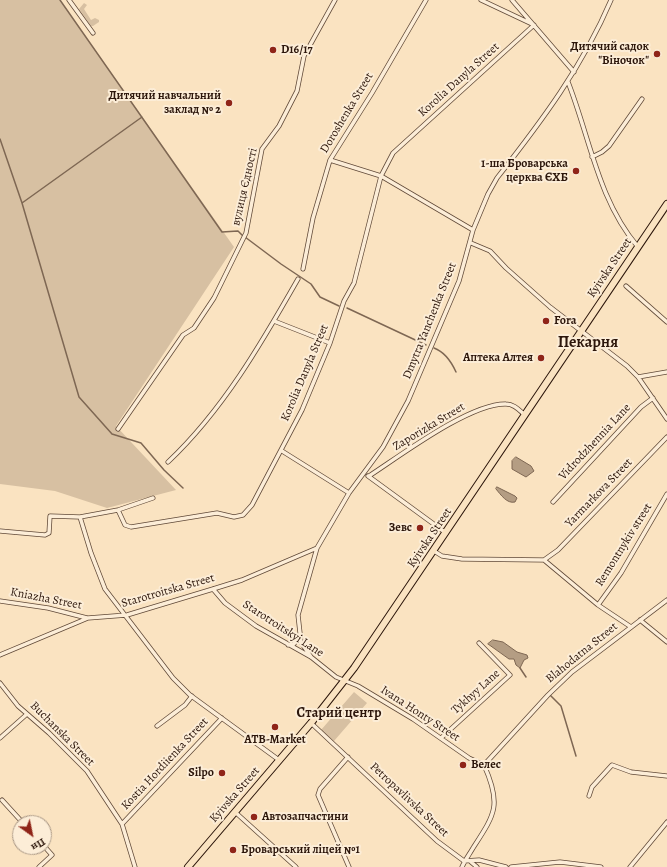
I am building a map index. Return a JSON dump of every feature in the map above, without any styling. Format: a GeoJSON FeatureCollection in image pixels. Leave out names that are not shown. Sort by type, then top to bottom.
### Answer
{"type":"FeatureCollection","features":[{"type":"Feature","properties":{"kind":"main road","name":"Kyivska Street"},"geometry":{"type":"LineString","coordinates":[[188,867],[345,681],[667,204]]}},
{"type":"Feature","properties":{"kind":"street"},"geometry":{"type":"LineString","coordinates":[[69,0],[93,33]]}},
{"type":"Feature","properties":{"kind":"street","name":"вулиця Єдності"},"geometry":{"type":"LineString","coordinates":[[118,429],[183,334],[194,328],[214,298],[246,233],[262,149],[279,126],[297,91],[304,56],[335,0]]}},
{"type":"Feature","properties":{"kind":"street","name":"Doroshenka Street"},"geometry":{"type":"LineString","coordinates":[[303,269],[313,218],[330,160],[365,104],[426,0]]}},
{"type":"Feature","properties":{"kind":"street"},"geometry":{"type":"LineString","coordinates":[[481,0],[534,25]]}},
{"type":"Feature","properties":{"kind":"street"},"geometry":{"type":"LineString","coordinates":[[512,0],[574,72]]}},
{"type":"Feature","properties":{"kind":"street","name":"Dmytra Yanchenka Street"},"geometry":{"type":"LineString","coordinates":[[311,658],[301,642],[298,615],[317,548],[349,493],[383,447],[408,400],[459,281],[471,243],[473,230],[488,194],[497,178],[568,82],[592,40],[611,0]]}},
{"type":"Feature","properties":{"kind":"street","name":"Korolia Danyla Street"},"geometry":{"type":"LineString","coordinates":[[118,510],[124,525],[131,527],[217,514],[234,517],[243,515],[252,505],[302,410],[330,343],[344,301],[354,283],[382,176],[397,149],[534,25]]}},
{"type":"Feature","properties":{"kind":"street"},"geometry":{"type":"LineString","coordinates":[[568,82],[606,196],[629,237],[638,247]]}},
{"type":"Feature","properties":{"kind":"street"},"geometry":{"type":"LineString","coordinates":[[592,157],[602,152],[609,146],[642,99]]}},
{"type":"Feature","properties":{"kind":"street"},"geometry":{"type":"LineString","coordinates":[[330,160],[382,176],[473,230]]}},
{"type":"Feature","properties":{"kind":"street"},"geometry":{"type":"LineString","coordinates":[[471,243],[490,251],[506,268],[580,331],[638,376],[667,418]]}},
{"type":"Feature","properties":{"kind":"street"},"geometry":{"type":"LineString","coordinates":[[168,462],[188,443],[212,415],[264,339],[298,279]]}},
{"type":"Feature","properties":{"kind":"street"},"geometry":{"type":"LineString","coordinates":[[626,286],[667,322]]}},
{"type":"Feature","properties":{"kind":"street"},"geometry":{"type":"LineString","coordinates":[[274,321],[330,343]]}},
{"type":"Feature","properties":{"kind":"street"},"geometry":{"type":"LineString","coordinates":[[638,376],[667,372]]}},
{"type":"Feature","properties":{"kind":"street","name":"Vidrodzhennia Lane"},"geometry":{"type":"LineString","coordinates":[[553,502],[641,407],[653,398]]}},
{"type":"Feature","properties":{"kind":"street","name":"Zaporizka Street"},"geometry":{"type":"LineString","coordinates":[[369,476],[462,417],[484,408],[507,404],[512,405],[525,414]]}},
{"type":"Feature","properties":{"kind":"street","name":"Yarmarkova Street"},"geometry":{"type":"LineString","coordinates":[[544,560],[558,550],[667,437]]}},
{"type":"Feature","properties":{"kind":"street"},"geometry":{"type":"LineString","coordinates":[[282,450],[349,493]]}},
{"type":"Feature","properties":{"kind":"street"},"geometry":{"type":"LineString","coordinates":[[364,473],[446,533]]}},
{"type":"Feature","properties":{"kind":"street","name":"Remontnykiv street"},"geometry":{"type":"LineString","coordinates":[[598,605],[624,567],[667,494]]}},
{"type":"Feature","properties":{"kind":"street"},"geometry":{"type":"LineString","coordinates":[[0,531],[45,535],[49,533],[50,516],[80,517],[118,510],[152,498]]}},
{"type":"Feature","properties":{"kind":"street"},"geometry":{"type":"LineString","coordinates":[[80,517],[90,554],[105,589],[173,678],[192,696],[279,760]]}},
{"type":"Feature","properties":{"kind":"street","name":"Starotroitska Street"},"geometry":{"type":"LineString","coordinates":[[0,655],[88,618],[126,615],[213,589],[249,577],[317,548]]}},
{"type":"Feature","properties":{"kind":"street"},"geometry":{"type":"LineString","coordinates":[[434,551],[442,556],[462,559],[544,560],[598,605],[631,627]]}},
{"type":"Feature","properties":{"kind":"street","name":"Starotroitskyi Lane"},"geometry":{"type":"LineString","coordinates":[[213,589],[225,603],[238,613],[287,645],[311,658],[336,677],[345,681]]}},
{"type":"Feature","properties":{"kind":"street","name":"Kniazha Street"},"geometry":{"type":"LineString","coordinates":[[0,600],[48,608],[88,618]]}},
{"type":"Feature","properties":{"kind":"street","name":"Blahodatna Street"},"geometry":{"type":"LineString","coordinates":[[484,765],[551,691],[572,672],[667,600]]}},
{"type":"Feature","properties":{"kind":"street"},"geometry":{"type":"LineString","coordinates":[[640,620],[667,642]]}},
{"type":"Feature","properties":{"kind":"street"},"geometry":{"type":"LineString","coordinates":[[287,645],[296,642],[300,633]]}},
{"type":"Feature","properties":{"kind":"street","name":"Tykhyy Lane"},"geometry":{"type":"LineString","coordinates":[[441,738],[510,675],[479,642]]}},
{"type":"Feature","properties":{"kind":"street","name":"Ivana Honty Street"},"geometry":{"type":"LineString","coordinates":[[345,681],[358,686],[413,719],[469,758],[484,765]]}},
{"type":"Feature","properties":{"kind":"street","name":"Buchanska Street"},"geometry":{"type":"LineString","coordinates":[[0,683],[18,706],[87,771],[122,824],[135,867]]}},
{"type":"Feature","properties":{"kind":"street"},"geometry":{"type":"LineString","coordinates":[[157,726],[185,705],[192,696]]}},
{"type":"Feature","properties":{"kind":"street"},"geometry":{"type":"LineString","coordinates":[[0,738],[28,714]]}},
{"type":"Feature","properties":{"kind":"street","name":"Kostia Hordiienka Street"},"geometry":{"type":"LineString","coordinates":[[122,824],[222,718]]}},
{"type":"Feature","properties":{"kind":"street","name":"Petropavlivska Street"},"geometry":{"type":"LineString","coordinates":[[311,723],[437,841],[464,861],[471,862],[479,860],[506,867]]}},
{"type":"Feature","properties":{"kind":"street"},"geometry":{"type":"LineString","coordinates":[[348,757],[320,789],[318,795],[348,867]]}},
{"type":"Feature","properties":{"kind":"street"},"geometry":{"type":"LineString","coordinates":[[462,867],[464,861],[490,820],[494,810],[495,796],[484,765]]}},
{"type":"Feature","properties":{"kind":"street"},"geometry":{"type":"LineString","coordinates":[[589,796],[592,787],[612,765],[632,772],[667,776]]}},
{"type":"Feature","properties":{"kind":"street"},"geometry":{"type":"LineString","coordinates":[[2,800],[16,815]]}},
{"type":"Feature","properties":{"kind":"street"},"geometry":{"type":"LineString","coordinates":[[235,812],[296,867]]}},
{"type":"Feature","properties":{"kind":"street"},"geometry":{"type":"LineString","coordinates":[[630,867],[667,822]]}},
{"type":"Feature","properties":{"kind":"street"},"geometry":{"type":"LineString","coordinates":[[39,867],[52,855]]}},
{"type":"Feature","properties":{"kind":"street"},"geometry":{"type":"LineString","coordinates":[[471,862],[477,867]]}},
{"type":"Feature","properties":{"kind":"street"},"geometry":{"type":"LineString","coordinates":[[511,867],[560,862],[601,867]]}},
{"type":"Feature","properties":{"kind":"shaded area"},"geometry":{"type":"Polygon","coordinates":[[[0,0],[60,0],[234,247],[116,426],[176,490],[107,508],[55,491],[0,484],[0,0]]]}},
{"type":"Feature","properties":{"kind":"shaded area"},"geometry":{"type":"Polygon","coordinates":[[[84,3],[87,5],[84,9],[91,20],[95,18],[99,20],[99,22],[93,26],[91,26],[79,9],[84,3]]]}},
{"type":"Feature","properties":{"kind":"shaded area"},"geometry":{"type":"Polygon","coordinates":[[[516,457],[531,466],[534,471],[526,477],[512,469],[512,461],[516,457]]]}},
{"type":"Feature","properties":{"kind":"shaded area"},"geometry":{"type":"Polygon","coordinates":[[[497,487],[515,496],[517,498],[515,502],[509,502],[504,498],[496,489],[497,487]]]}},
{"type":"Feature","properties":{"kind":"shaded area"},"geometry":{"type":"Polygon","coordinates":[[[493,640],[503,642],[517,652],[527,655],[528,658],[524,660],[520,668],[516,665],[514,659],[509,659],[488,644],[493,640]]]}},
{"type":"Feature","properties":{"kind":"shaded area"},"geometry":{"type":"Polygon","coordinates":[[[354,692],[367,703],[334,741],[321,730],[354,692]]]}},
{"type":"Feature","properties":{"kind":"waterway"},"geometry":{"type":"LineString","coordinates":[[60,0],[222,232],[238,231],[243,236]]}},
{"type":"Feature","properties":{"kind":"waterway"},"geometry":{"type":"LineString","coordinates":[[22,203],[142,117]]}},
{"type":"Feature","properties":{"kind":"waterway"},"geometry":{"type":"LineString","coordinates":[[0,139],[22,203],[79,397],[112,434],[141,443],[164,470],[183,488]]}},
{"type":"Feature","properties":{"kind":"waterway"},"geometry":{"type":"LineString","coordinates":[[245,237],[311,284],[320,297],[339,306]]}},
{"type":"Feature","properties":{"kind":"waterway"},"geometry":{"type":"LineString","coordinates":[[347,308],[426,345]]}},
{"type":"Feature","properties":{"kind":"waterway"},"geometry":{"type":"LineString","coordinates":[[434,348],[447,357],[456,372]]}},
{"type":"Feature","properties":{"kind":"waterway"},"geometry":{"type":"LineString","coordinates":[[520,668],[526,677]]}},
{"type":"Feature","properties":{"kind":"waterway"},"geometry":{"type":"LineString","coordinates":[[550,695],[561,706],[576,756]]}},
{"type":"Feature","properties":{"kind":"place","name":"D16/17"},"geometry":{"type":"Point","coordinates":[273,50]}},
{"type":"Feature","properties":{"kind":"place","name":"Дитячий садок \"Віночок\""},"geometry":{"type":"Point","coordinates":[657,54]}},
{"type":"Feature","properties":{"kind":"place","name":"Дитячий навчальний заклад № 2"},"geometry":{"type":"Point","coordinates":[229,103]}},
{"type":"Feature","properties":{"kind":"place","name":"1-ша Броварська церква ЄХБ"},"geometry":{"type":"Point","coordinates":[576,171]}},
{"type":"Feature","properties":{"kind":"place","name":"Fora"},"geometry":{"type":"Point","coordinates":[546,321]}},
{"type":"Feature","properties":{"kind":"place","name":"Аптека Алтея"},"geometry":{"type":"Point","coordinates":[541,358]}},
{"type":"Feature","properties":{"kind":"place","name":"Зевс"},"geometry":{"type":"Point","coordinates":[420,528]}},
{"type":"Feature","properties":{"kind":"place","name":"ATB-Market"},"geometry":{"type":"Point","coordinates":[275,727]}},
{"type":"Feature","properties":{"kind":"place","name":"Велес"},"geometry":{"type":"Point","coordinates":[463,765]}},
{"type":"Feature","properties":{"kind":"place","name":"Silpo"},"geometry":{"type":"Point","coordinates":[222,773]}},
{"type":"Feature","properties":{"kind":"place","name":"Автозапчастини"},"geometry":{"type":"Point","coordinates":[254,817]}},
{"type":"Feature","properties":{"kind":"place","name":"Броварський ліцей №1"},"geometry":{"type":"Point","coordinates":[233,850]}},
{"type":"Feature","properties":{"kind":"district","name":"Пекарня"},"geometry":{"type":"Point","coordinates":[588,343]}},
{"type":"Feature","properties":{"kind":"district","name":"Старий центр"},"geometry":{"type":"Point","coordinates":[339,714]}}]}
